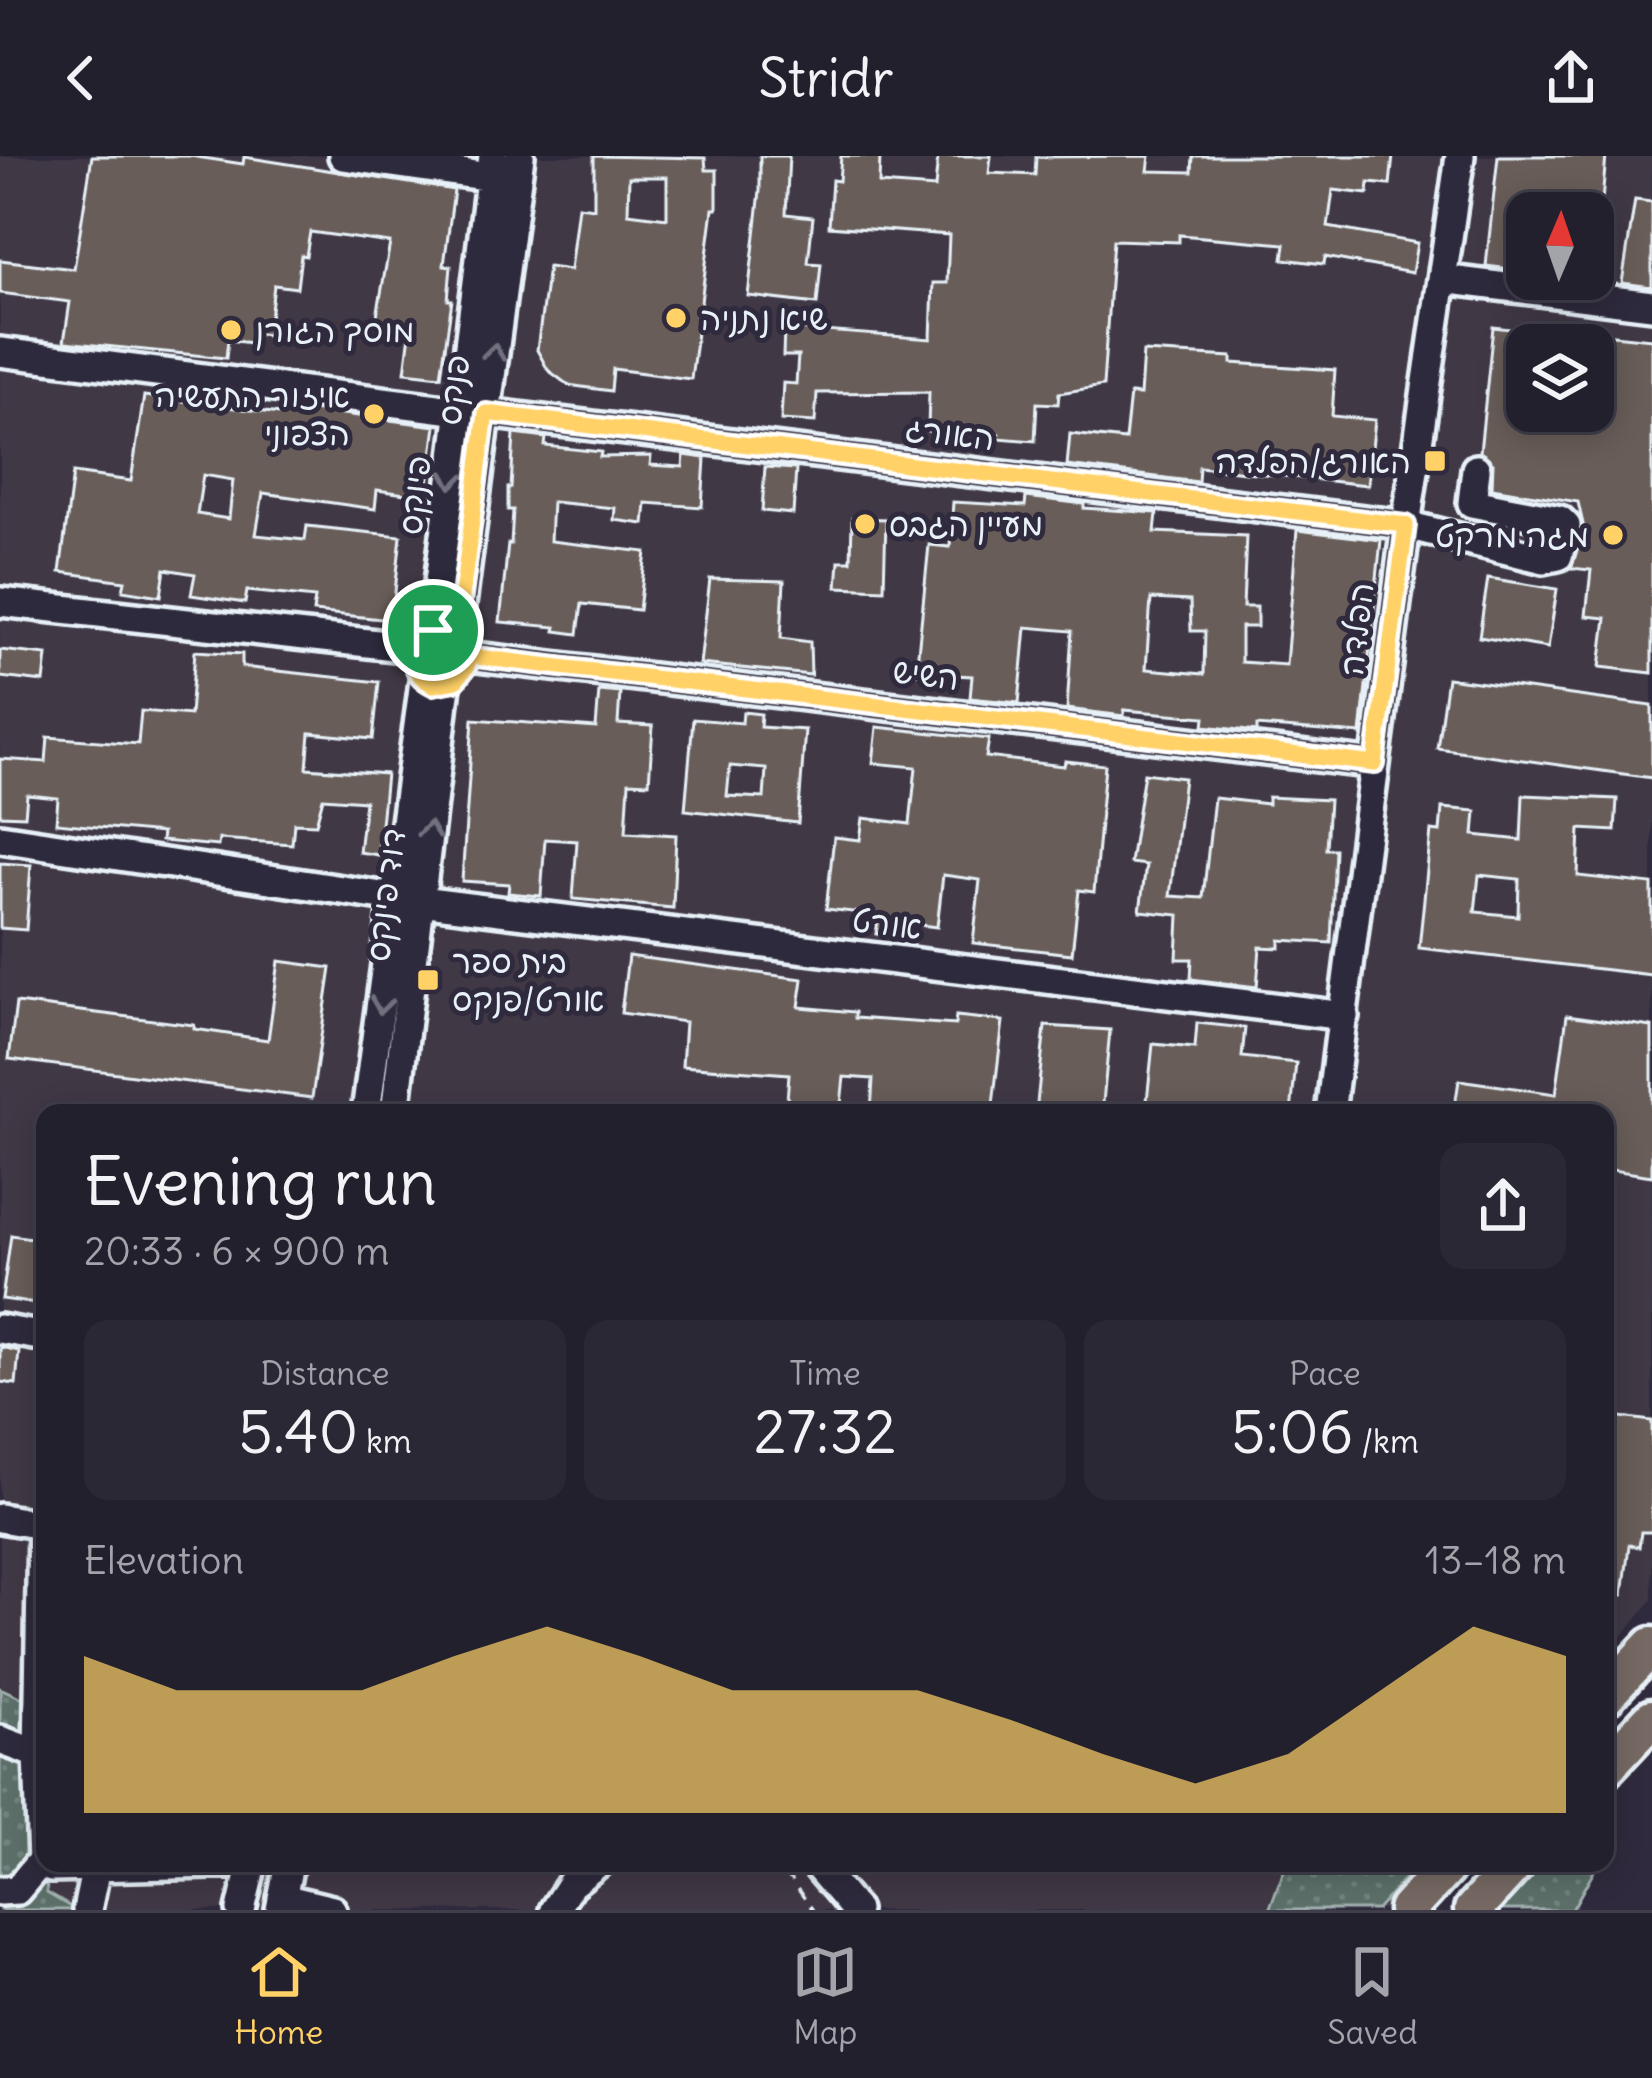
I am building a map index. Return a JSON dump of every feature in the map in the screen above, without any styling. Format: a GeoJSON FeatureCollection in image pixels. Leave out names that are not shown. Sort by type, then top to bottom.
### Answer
{"type":"FeatureCollection","features":[{"type":"Feature","properties":{"kind":"main road"},"geometry":{"type":"LineString","coordinates":[[1614,1686],[1652,1646]]}},
{"type":"Feature","properties":{"kind":"main road"},"geometry":{"type":"LineString","coordinates":[[1614,1758],[1652,1718]]}},
{"type":"Feature","properties":{"kind":"main road"},"geometry":{"type":"LineString","coordinates":[[1407,1910],[1442,1872]]}},
{"type":"Feature","properties":{"kind":"main road"},"geometry":{"type":"LineString","coordinates":[[1473,1910],[1508,1872]]}},
{"type":"Feature","properties":{"kind":"street"},"geometry":{"type":"LineString","coordinates":[[344,156],[492,166]]}},
{"type":"Feature","properties":{"kind":"street","name":"פנקס"},"geometry":{"type":"LineString","coordinates":[[473,412],[520,156]]}},
{"type":"Feature","properties":{"kind":"street","name":"הפלדה"},"geometry":{"type":"LineString","coordinates":[[1331,1104],[1406,525],[1460,156]]}},
{"type":"Feature","properties":{"kind":"street","name":"פינקס"},"geometry":{"type":"LineString","coordinates":[[443,642],[473,412],[492,166]]}},
{"type":"Feature","properties":{"kind":"street"},"geometry":{"type":"LineString","coordinates":[[1442,278],[1652,305]]}},
{"type":"Feature","properties":{"kind":"street","name":"האורג"},"geometry":{"type":"LineString","coordinates":[[0,352],[1406,525],[1544,560],[1558,556],[1563,547],[1566,526],[1560,520],[1472,503]]}},
{"type":"Feature","properties":{"kind":"street"},"geometry":{"type":"LineString","coordinates":[[1466,540],[1476,469]]}},
{"type":"Feature","properties":{"kind":"street","name":"השיש"},"geometry":{"type":"LineString","coordinates":[[0,602],[443,642],[1375,764]]}},
{"type":"Feature","properties":{"kind":"street"},"geometry":{"type":"LineString","coordinates":[[443,642],[463,674],[435,683],[413,667],[443,642]]}},
{"type":"Feature","properties":{"kind":"street","name":"דוד פינקס"},"geometry":{"type":"LineString","coordinates":[[395,1104],[408,900],[435,683]]}},
{"type":"Feature","properties":{"kind":"street","name":"אורט"},"geometry":{"type":"LineString","coordinates":[[0,838],[408,900],[1344,1016]]}},
{"type":"Feature","properties":{"kind":"street"},"geometry":{"type":"LineString","coordinates":[[368,1104],[408,900]]}},
{"type":"Feature","properties":{"kind":"street"},"geometry":{"type":"LineString","coordinates":[[0,1329],[36,1335]]}},
{"type":"Feature","properties":{"kind":"street"},"geometry":{"type":"LineString","coordinates":[[0,1518],[36,1524]]}},
{"type":"Feature","properties":{"kind":"street"},"geometry":{"type":"LineString","coordinates":[[0,1740],[36,1753]]}},
{"type":"Feature","properties":{"kind":"street"},"geometry":{"type":"LineString","coordinates":[[0,1891],[17,1890],[36,1867]]}},
{"type":"Feature","properties":{"kind":"street"},"geometry":{"type":"LineString","coordinates":[[87,1910],[94,1872]]}},
{"type":"Feature","properties":{"kind":"street"},"geometry":{"type":"LineString","coordinates":[[242,1910],[250,1872]]}},
{"type":"Feature","properties":{"kind":"street"},"geometry":{"type":"LineString","coordinates":[[287,1872],[281,1904],[332,1910]]}},
{"type":"Feature","properties":{"kind":"street"},"geometry":{"type":"LineString","coordinates":[[554,1910],[571,1884],[586,1872]]}},
{"type":"Feature","properties":{"kind":"street"},"geometry":{"type":"LineString","coordinates":[[823,1872],[855,1910]]}},
{"type":"Feature","properties":{"kind":"path"},"geometry":{"type":"LineString","coordinates":[[779,1872],[791,1880],[813,1910]]}},
{"type":"Feature","properties":{"kind":"shaded area"},"geometry":{"type":"Polygon","coordinates":[[[0,156],[1652,156],[1652,1600],[1614,1646],[1614,1104],[36,1104],[36,1720],[35,1704],[0,1688],[0,156]]]}},
{"type":"Feature","properties":{"kind":"shaded area"},"geometry":{"type":"Polygon","coordinates":[[[46,1872],[1449,1872],[1422,1910],[80,1910],[47,1893],[46,1872]]]}},
{"type":"Feature","properties":{"kind":"green space"},"geometry":{"type":"Polygon","coordinates":[[[0,1688],[35,1704],[36,1872],[46,1872],[47,1893],[76,1910],[0,1910],[0,1688]]]}},
{"type":"Feature","properties":{"kind":"green space"},"geometry":{"type":"Polygon","coordinates":[[[1284,1872],[1410,1872],[1377,1910],[1269,1910],[1284,1872]]]}},
{"type":"Feature","properties":{"kind":"green space"},"geometry":{"type":"Polygon","coordinates":[[[1526,1872],[1593,1872],[1572,1910],[1498,1910],[1526,1872]]]}},
{"type":"Feature","properties":{"kind":"building"},"geometry":{"type":"Polygon","coordinates":[[[92,156],[190,156],[243,164],[244,157],[454,190],[444,265],[451,266],[448,300],[452,300],[441,376],[405,372],[411,326],[376,322],[390,243],[310,232],[297,288],[274,285],[268,335],[252,333],[251,343],[228,340],[226,358],[64,342],[70,302],[0,293],[0,260],[74,269],[92,156]]]}},
{"type":"Feature","properties":{"kind":"building"},"geometry":{"type":"Polygon","coordinates":[[[594,156],[705,158],[706,170],[717,170],[717,209],[713,209],[691,379],[613,369],[611,391],[568,385],[548,370],[537,350],[548,267],[570,270],[578,206],[594,208],[594,156]],[[629,177],[628,213],[667,218],[667,177],[629,177]]]}},
{"type":"Feature","properties":{"kind":"building"},"geometry":{"type":"Polygon","coordinates":[[[760,156],[789,156],[786,214],[813,217],[808,263],[821,264],[817,304],[748,296],[760,156]]]}},
{"type":"Feature","properties":{"kind":"building"},"geometry":{"type":"Polygon","coordinates":[[[841,156],[880,156],[879,184],[935,188],[938,156],[991,156],[989,173],[1035,175],[1036,157],[1150,156],[1148,171],[1192,172],[1193,156],[1393,156],[1390,185],[1369,183],[1368,194],[1333,190],[1328,227],[1417,243],[1412,273],[1325,257],[1324,264],[1283,259],[1285,244],[1179,235],[1179,242],[1113,240],[1103,386],[1059,393],[1058,404],[1037,403],[1035,441],[998,438],[999,434],[928,431],[929,392],[817,393],[815,422],[781,420],[783,383],[796,384],[798,356],[783,356],[784,328],[931,339],[933,283],[947,283],[949,235],[829,226],[832,180],[839,181],[841,156]]]}},
{"type":"Feature","properties":{"kind":"building"},"geometry":{"type":"Polygon","coordinates":[[[1498,156],[1606,156],[1603,192],[1506,192],[1506,268],[1486,266],[1498,156]]]}},
{"type":"Feature","properties":{"kind":"building"},"geometry":{"type":"Polygon","coordinates":[[[1635,200],[1652,202],[1652,287],[1622,283],[1635,200]]]}},
{"type":"Feature","properties":{"kind":"building"},"geometry":{"type":"Polygon","coordinates":[[[1493,327],[1506,329],[1506,432],[1614,432],[1614,335],[1652,339],[1652,673],[1600,667],[1606,618],[1586,616],[1591,570],[1571,568],[1584,529],[1578,502],[1492,488],[1493,463],[1480,452],[1493,327]]]}},
{"type":"Feature","properties":{"kind":"building"},"geometry":{"type":"Polygon","coordinates":[[[1143,352],[1335,370],[1332,416],[1375,420],[1368,485],[1199,467],[1198,482],[1067,466],[1070,434],[1125,440],[1130,394],[1140,395],[1143,352]]]}},
{"type":"Feature","properties":{"kind":"building"},"geometry":{"type":"Polygon","coordinates":[[[144,396],[280,414],[281,406],[436,426],[426,497],[377,490],[375,509],[263,493],[256,535],[305,540],[307,526],[401,536],[392,620],[313,612],[315,598],[247,591],[245,603],[191,595],[195,574],[165,569],[161,596],[123,590],[125,581],[60,572],[73,473],[131,481],[144,396]],[[203,475],[197,514],[229,519],[233,480],[203,475]]]}},
{"type":"Feature","properties":{"kind":"building"},"geometry":{"type":"Polygon","coordinates":[[[514,434],[546,438],[545,446],[601,452],[600,457],[651,456],[650,465],[683,467],[684,455],[705,458],[702,507],[646,503],[644,524],[614,520],[615,508],[552,502],[550,541],[646,552],[639,610],[582,604],[578,634],[500,622],[511,544],[513,510],[508,510],[508,488],[514,434]]]}},
{"type":"Feature","properties":{"kind":"building"},"geometry":{"type":"Polygon","coordinates":[[[765,467],[796,469],[793,514],[762,511],[765,467]]]}},
{"type":"Feature","properties":{"kind":"building"},"geometry":{"type":"Polygon","coordinates":[[[1026,497],[1084,504],[1084,508],[1157,513],[1155,532],[1246,536],[1243,607],[1257,607],[1257,627],[1241,627],[1241,662],[1286,665],[1297,530],[1381,540],[1361,734],[1257,726],[1257,732],[1204,726],[1205,717],[1124,710],[1124,716],[1067,709],[1072,631],[1026,627],[1019,703],[970,698],[972,676],[916,673],[929,545],[950,547],[953,502],[1025,506],[1026,497]],[[1151,599],[1146,669],[1204,674],[1205,631],[1191,631],[1190,601],[1151,599]]]}},
{"type":"Feature","properties":{"kind":"building"},"geometry":{"type":"Polygon","coordinates":[[[852,518],[886,519],[884,589],[837,587],[839,561],[851,561],[852,518]]]}},
{"type":"Feature","properties":{"kind":"building"},"geometry":{"type":"Polygon","coordinates":[[[1488,578],[1557,589],[1548,648],[1479,637],[1488,578]]]}},
{"type":"Feature","properties":{"kind":"building"},"geometry":{"type":"Polygon","coordinates":[[[710,579],[784,581],[781,638],[810,642],[811,675],[700,664],[710,579]]]}},
{"type":"Feature","properties":{"kind":"building"},"geometry":{"type":"Polygon","coordinates":[[[0,650],[47,655],[44,682],[0,677],[0,650]]]}},
{"type":"Feature","properties":{"kind":"building"},"geometry":{"type":"Polygon","coordinates":[[[195,651],[242,654],[242,667],[379,682],[373,739],[310,733],[307,768],[386,774],[378,855],[359,852],[365,801],[323,798],[316,824],[294,823],[292,844],[219,839],[218,846],[161,841],[162,833],[56,823],[58,798],[27,795],[25,816],[0,815],[0,759],[46,762],[48,737],[138,744],[141,711],[190,715],[195,651]]]}},
{"type":"Feature","properties":{"kind":"building"},"geometry":{"type":"Polygon","coordinates":[[[1447,678],[1652,706],[1652,778],[1437,748],[1447,678]]]}},
{"type":"Feature","properties":{"kind":"building"},"geometry":{"type":"Polygon","coordinates":[[[599,691],[620,693],[618,724],[653,726],[649,783],[629,782],[626,832],[676,835],[673,908],[573,899],[577,841],[545,839],[541,896],[508,893],[509,884],[462,881],[473,719],[596,728],[599,691]]]}},
{"type":"Feature","properties":{"kind":"building"},"geometry":{"type":"Polygon","coordinates":[[[743,712],[761,714],[760,727],[805,730],[798,823],[685,810],[693,719],[742,723],[743,712]],[[730,766],[727,796],[764,798],[766,769],[730,766]]]}},
{"type":"Feature","properties":{"kind":"building"},"geometry":{"type":"Polygon","coordinates":[[[877,727],[989,739],[986,757],[1064,766],[1065,761],[1105,765],[1094,892],[1079,890],[1072,954],[973,943],[980,880],[943,875],[937,927],[905,923],[904,937],[876,934],[879,915],[826,909],[834,837],[860,840],[863,818],[910,824],[916,767],[873,763],[877,727]]]}},
{"type":"Feature","properties":{"kind":"building"},"geometry":{"type":"Polygon","coordinates":[[[1144,773],[1184,778],[1170,896],[1203,898],[1214,798],[1268,804],[1268,797],[1329,800],[1326,849],[1335,849],[1331,943],[1280,940],[1280,948],[1260,947],[1257,987],[1191,979],[1192,959],[1177,959],[1179,915],[1140,911],[1146,865],[1130,863],[1144,773]]]}},
{"type":"Feature","properties":{"kind":"building"},"geometry":{"type":"Polygon","coordinates":[[[1523,795],[1617,799],[1615,831],[1580,829],[1578,876],[1652,884],[1652,975],[1419,948],[1431,831],[1440,832],[1442,808],[1476,811],[1474,835],[1521,840],[1523,795]],[[1479,875],[1475,912],[1518,916],[1519,879],[1479,875]]]}},
{"type":"Feature","properties":{"kind":"building"},"geometry":{"type":"Polygon","coordinates":[[[0,863],[31,865],[26,930],[0,928],[0,863]]]}},
{"type":"Feature","properties":{"kind":"building"},"geometry":{"type":"Polygon","coordinates":[[[628,956],[803,979],[799,1007],[855,1012],[855,1018],[955,1025],[956,1016],[1003,1021],[993,1104],[872,1104],[873,1079],[844,1077],[841,1104],[787,1104],[789,1074],[682,1066],[685,1022],[621,1013],[628,956]]]}},
{"type":"Feature","properties":{"kind":"building"},"geometry":{"type":"Polygon","coordinates":[[[279,961],[331,968],[312,1098],[9,1059],[16,1003],[194,1025],[194,1029],[268,1040],[279,961]]]}},
{"type":"Feature","properties":{"kind":"building"},"geometry":{"type":"Polygon","coordinates":[[[1567,1015],[1652,1027],[1652,1176],[1614,1170],[1614,1104],[1455,1104],[1459,1080],[1556,1094],[1567,1015]]]}},
{"type":"Feature","properties":{"kind":"building"},"geometry":{"type":"Polygon","coordinates":[[[1197,1023],[1245,1028],[1242,1057],[1296,1063],[1292,1104],[1147,1101],[1153,1044],[1195,1048],[1197,1023]]]}},
{"type":"Feature","properties":{"kind":"building"},"geometry":{"type":"Polygon","coordinates":[[[1045,1026],[1110,1030],[1103,1104],[1037,1104],[1045,1026]]]}},
{"type":"Feature","properties":{"kind":"building"},"geometry":{"type":"Polygon","coordinates":[[[11,1235],[36,1239],[36,1304],[2,1299],[11,1235]]]}},
{"type":"Feature","properties":{"kind":"building"},"geometry":{"type":"Polygon","coordinates":[[[0,1347],[19,1351],[16,1384],[0,1382],[0,1347]]]}},
{"type":"Feature","properties":{"kind":"building"},"geometry":{"type":"Polygon","coordinates":[[[1614,1416],[1652,1421],[1652,1532],[1641,1532],[1639,1547],[1629,1545],[1623,1595],[1614,1594],[1614,1416]]]}},
{"type":"Feature","properties":{"kind":"place","name":"שיא נתניה"},"geometry":{"type":"Point","coordinates":[676,318]}},
{"type":"Feature","properties":{"kind":"place","name":"מוסך הגורן"},"geometry":{"type":"Point","coordinates":[231,330]}},
{"type":"Feature","properties":{"kind":"place","name":"איזור התעשיה הצפוני"},"geometry":{"type":"Point","coordinates":[374,414]}},
{"type":"Feature","properties":{"kind":"place","name":"האורג/הפלדה"},"geometry":{"type":"Point","coordinates":[1435,461]}},
{"type":"Feature","properties":{"kind":"place","name":"מעיין הגבס"},"geometry":{"type":"Point","coordinates":[865,524]}},
{"type":"Feature","properties":{"kind":"place","name":"מגה מרקט"},"geometry":{"type":"Point","coordinates":[1613,535]}},
{"type":"Feature","properties":{"kind":"place","name":"בית ספר אורט/פנקס"},"geometry":{"type":"Point","coordinates":[428,980]}},
{"type":"Feature","properties":{"kind":"route"},"geometry":{"type":"LineString","coordinates":[[486,413],[1406,525],[1375,764],[468,656],[456,681],[433,685],[418,676],[411,657],[416,641],[433,630],[457,634],[486,413]]}}]}
